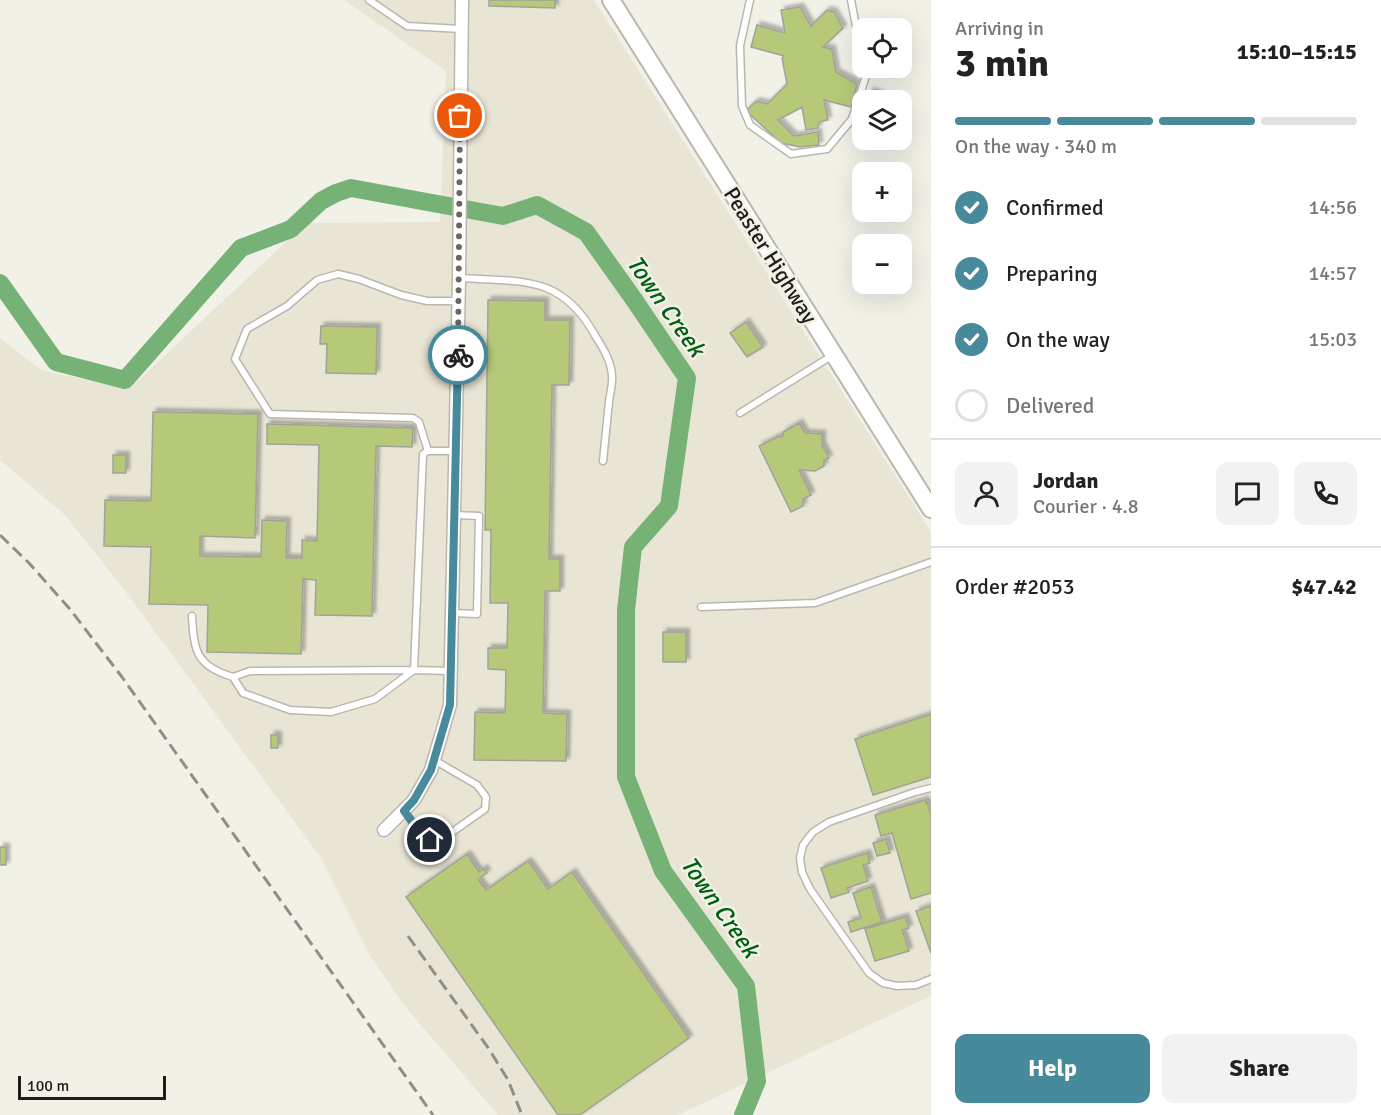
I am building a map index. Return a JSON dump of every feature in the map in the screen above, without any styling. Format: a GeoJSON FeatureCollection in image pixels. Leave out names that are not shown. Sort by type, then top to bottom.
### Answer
{"type":"FeatureCollection","features":[{"type":"Feature","properties":{"kind":"main road","name":"Peaster Highway"},"geometry":{"type":"LineString","coordinates":[[611,0],[931,509]]}},
{"type":"Feature","properties":{"kind":"street"},"geometry":{"type":"LineString","coordinates":[[384,830],[414,800],[426,780],[450,705],[459,301],[462,0]]}},
{"type":"Feature","properties":{"kind":"lane"},"geometry":{"type":"LineString","coordinates":[[369,0],[407,26],[461,29]]}},
{"type":"Feature","properties":{"kind":"lane"},"geometry":{"type":"LineString","coordinates":[[750,0],[740,46],[742,106],[750,125],[791,154],[827,149],[852,119],[865,78]]}},
{"type":"Feature","properties":{"kind":"lane"},"geometry":{"type":"LineString","coordinates":[[851,0],[854,18]]}},
{"type":"Feature","properties":{"kind":"lane"},"geometry":{"type":"LineString","coordinates":[[428,451],[419,422],[413,418],[270,414],[235,359],[247,329],[286,306],[317,280],[338,273],[401,296],[427,301],[459,301]]}},
{"type":"Feature","properties":{"kind":"lane"},"geometry":{"type":"LineString","coordinates":[[459,278],[535,283],[567,299],[580,312],[607,357],[612,374],[603,461]]}},
{"type":"Feature","properties":{"kind":"lane"},"geometry":{"type":"LineString","coordinates":[[740,412],[834,355]]}},
{"type":"Feature","properties":{"kind":"lane"},"geometry":{"type":"LineString","coordinates":[[414,670],[423,454],[428,451],[456,451]]}},
{"type":"Feature","properties":{"kind":"lane"},"geometry":{"type":"LineString","coordinates":[[452,613],[477,614],[478,571],[479,516],[454,515]]}},
{"type":"Feature","properties":{"kind":"lane"},"geometry":{"type":"LineString","coordinates":[[701,607],[815,603],[931,562]]}},
{"type":"Feature","properties":{"kind":"lane"},"geometry":{"type":"LineString","coordinates":[[192,616],[193,641],[197,653],[206,664],[219,673],[233,677],[250,671],[451,671]]}},
{"type":"Feature","properties":{"kind":"lane"},"geometry":{"type":"LineString","coordinates":[[233,677],[243,693],[290,710],[331,712],[375,699],[414,670]]}},
{"type":"Feature","properties":{"kind":"lane"},"geometry":{"type":"LineString","coordinates":[[404,811],[422,834],[430,840],[448,835],[485,809],[486,797],[477,785],[434,760]]}},
{"type":"Feature","properties":{"kind":"lane"},"geometry":{"type":"LineString","coordinates":[[931,788],[829,822],[813,832],[803,845],[800,858],[802,872],[810,889],[869,973],[883,983],[897,986],[916,985],[931,979]]}},
{"type":"Feature","properties":{"kind":"shaded area"},"geometry":{"type":"Polygon","coordinates":[[[344,0],[594,0],[931,532],[931,996],[678,1115],[498,1115],[407,1009],[370,956],[321,858],[126,592],[65,515],[0,460],[0,338],[41,370],[129,389],[306,223],[440,222],[446,71],[344,0]]]}},
{"type":"Feature","properties":{"kind":"building"},"geometry":{"type":"Polygon","coordinates":[[[489,0],[555,0],[555,8],[489,6],[489,0]]]}},
{"type":"Feature","properties":{"kind":"building"},"geometry":{"type":"Polygon","coordinates":[[[800,7],[811,26],[827,10],[834,12],[843,28],[823,47],[832,49],[836,72],[857,84],[855,90],[852,90],[851,107],[824,100],[828,120],[819,122],[818,128],[806,130],[802,107],[778,120],[794,136],[818,132],[819,145],[800,147],[781,143],[746,111],[756,101],[767,104],[787,84],[782,58],[784,56],[751,47],[757,25],[785,33],[781,10],[800,7]]]}},
{"type":"Feature","properties":{"kind":"building"},"geometry":{"type":"Polygon","coordinates":[[[488,300],[545,301],[545,320],[570,320],[569,385],[552,385],[549,559],[560,559],[560,591],[545,591],[543,713],[567,714],[566,761],[474,760],[475,712],[505,713],[506,670],[488,669],[488,648],[507,648],[508,603],[490,603],[491,530],[485,530],[488,300]]]}},
{"type":"Feature","properties":{"kind":"building"},"geometry":{"type":"Polygon","coordinates":[[[746,322],[763,347],[747,357],[730,333],[746,322]]]}},
{"type":"Feature","properties":{"kind":"building"},"geometry":{"type":"Polygon","coordinates":[[[321,326],[377,327],[376,374],[326,373],[327,344],[320,344],[321,326]]]}},
{"type":"Feature","properties":{"kind":"building"},"geometry":{"type":"Polygon","coordinates":[[[153,412],[258,414],[255,538],[200,536],[200,556],[261,557],[262,520],[287,521],[286,558],[302,558],[302,540],[317,541],[319,445],[267,444],[267,424],[413,428],[412,447],[376,446],[372,616],[315,615],[316,580],[303,579],[301,654],[207,652],[208,605],[149,604],[151,547],[104,546],[105,500],[151,501],[153,412]]]}},
{"type":"Feature","properties":{"kind":"building"},"geometry":{"type":"Polygon","coordinates":[[[799,423],[805,433],[822,434],[822,445],[829,458],[824,460],[824,466],[815,471],[799,470],[811,495],[803,499],[803,506],[791,512],[759,446],[783,436],[783,432],[799,423]]]}},
{"type":"Feature","properties":{"kind":"building"},"geometry":{"type":"Polygon","coordinates":[[[113,455],[126,455],[126,473],[113,473],[113,455]]]}},
{"type":"Feature","properties":{"kind":"building"},"geometry":{"type":"Polygon","coordinates":[[[663,632],[686,632],[686,662],[663,662],[663,632]]]}},
{"type":"Feature","properties":{"kind":"building"},"geometry":{"type":"Polygon","coordinates":[[[931,714],[931,777],[873,795],[855,739],[931,714]]]}},
{"type":"Feature","properties":{"kind":"building"},"geometry":{"type":"Polygon","coordinates":[[[271,735],[278,735],[278,748],[271,748],[271,735]]]}},
{"type":"Feature","properties":{"kind":"building"},"geometry":{"type":"Polygon","coordinates":[[[925,800],[931,815],[931,893],[911,899],[892,833],[881,836],[875,815],[925,800]]]}},
{"type":"Feature","properties":{"kind":"building"},"geometry":{"type":"Polygon","coordinates":[[[886,839],[890,853],[877,856],[873,843],[886,839]]]}},
{"type":"Feature","properties":{"kind":"building"},"geometry":{"type":"Polygon","coordinates":[[[0,847],[6,847],[6,865],[0,865],[0,847]]]}},
{"type":"Feature","properties":{"kind":"building"},"geometry":{"type":"Polygon","coordinates":[[[867,853],[870,863],[863,865],[868,881],[847,888],[849,892],[831,898],[821,868],[867,853]]]}},
{"type":"Feature","properties":{"kind":"building"},"geometry":{"type":"Polygon","coordinates":[[[467,854],[479,872],[484,868],[487,873],[478,879],[486,890],[528,861],[548,889],[572,872],[689,1038],[580,1115],[558,1115],[406,897],[467,854]]]}},
{"type":"Feature","properties":{"kind":"building"},"geometry":{"type":"Polygon","coordinates":[[[871,887],[882,922],[851,932],[848,922],[861,918],[853,893],[871,887]]]}},
{"type":"Feature","properties":{"kind":"building"},"geometry":{"type":"Polygon","coordinates":[[[931,906],[931,953],[916,911],[931,906]]]}},
{"type":"Feature","properties":{"kind":"building"},"geometry":{"type":"Polygon","coordinates":[[[905,917],[909,928],[902,930],[909,951],[875,961],[865,929],[905,917]]]}},
{"type":"Feature","properties":{"kind":"waterway","name":"Town Creek"},"geometry":{"type":"LineString","coordinates":[[0,283],[56,362],[125,380],[241,248],[291,229],[321,201],[351,188],[503,216],[537,205],[586,232],[687,378],[669,506],[633,547],[626,610],[626,777],[663,871],[746,986],[757,1081],[743,1115]]}},
{"type":"Feature","properties":{"kind":"railway"},"geometry":{"type":"LineString","coordinates":[[0,535],[29,563],[69,608],[122,677],[433,1115]]}},
{"type":"Feature","properties":{"kind":"railway"},"geometry":{"type":"LineString","coordinates":[[408,936],[489,1049],[508,1080],[522,1115]]}},
{"type":"Feature","properties":{"kind":"way so far"},"geometry":{"type":"LineString","coordinates":[[458,355],[460,116]]}},
{"type":"Feature","properties":{"kind":"route"},"geometry":{"type":"LineString","coordinates":[[430,840],[422,834],[404,811],[414,800],[431,770],[450,705],[458,355]]}}]}
